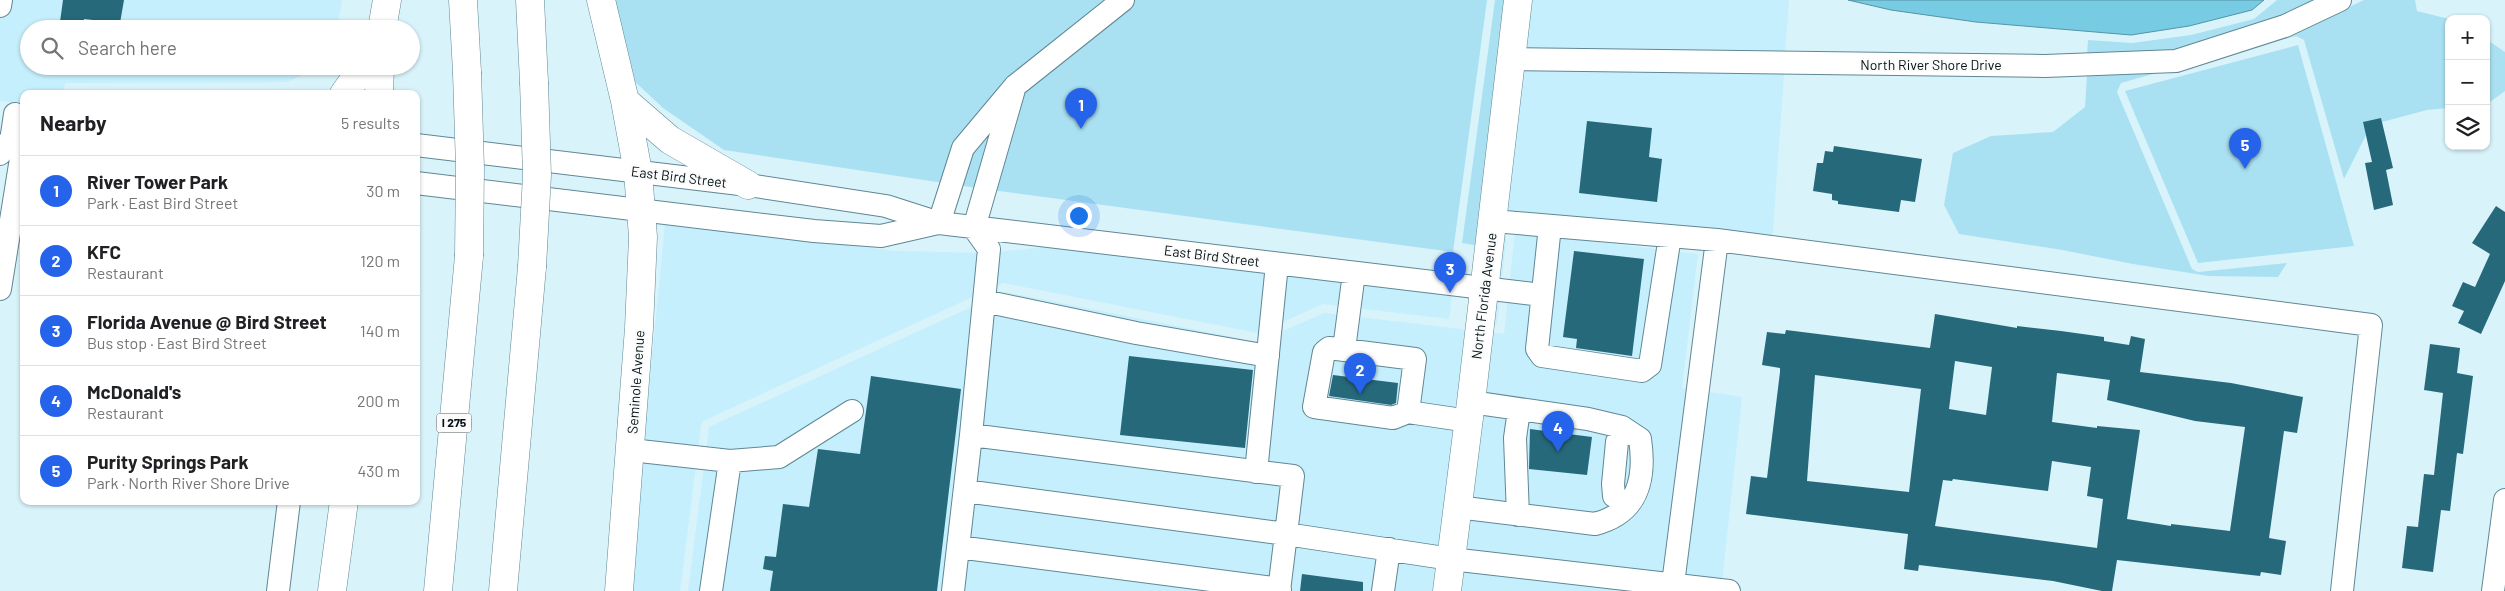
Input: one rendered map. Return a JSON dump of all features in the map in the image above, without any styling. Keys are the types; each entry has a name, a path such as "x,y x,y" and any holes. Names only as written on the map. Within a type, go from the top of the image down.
{"main road":[{"path":"383,20 387,0"},
{"name":"I 275","path":"438,591 469,256 470,168 463,0"},
{"path":"503,591 532,267 537,175 530,0"},
{"name":"Seminole Avenue","path":"601,0 625,101 638,172 642,211 640,328 618,591"},
{"name":"North Florida Avenue","path":"1447,591 1485,289 1518,0"},
{"path":"347,90 358,75"},
{"path":"378,90 379,75"},
{"path":"625,101 670,140 748,185"},
{"path":"332,591 343,505"}],"street":[{"path":"0,6 1,0"},
{"path":"939,223 963,148 1015,86 1123,0"},
{"name":"North River Shore Drive","path":"1510,59 2045,66 2176,61 2285,26 2340,0"},
{"path":"953,591 971,435 989,249 974,228 1015,86"},
{"path":"13,113 5,148 20,152"},
{"name":"East Bird Street","path":"420,145 748,185 886,206 939,223 974,228 1542,295"},
{"path":"0,289 20,183"},
{"name":"East Bird Street","path":"420,183 642,211 881,236 939,223"},
{"path":"1493,221 1717,240 2371,325 2342,591"},
{"path":"1550,226 1537,349 1542,356 1642,371 1650,365 1670,236"},
{"path":"1673,584 1717,240"},
{"path":"1256,472 1277,264"},
{"path":"1344,349 1354,273"},
{"path":"984,301 1136,333 1268,356"},
{"path":"1408,412 1415,359 1344,349 1329,348 1324,352 1314,408 1394,418 1408,412 1522,410 1597,421 1622,427 1640,439 1643,459 1641,480 1623,512 1610,519 1595,524 1458,507"},
{"path":"1522,410 1537,425 1608,438 1630,447 1636,461 1634,473 1614,496 1610,519"},
{"path":"1518,515 1516,438 1522,410"},
{"path":"631,450 730,461 779,457 852,411"},
{"path":"958,547 1280,590 1293,476 971,435"},
{"path":"712,591 730,461"},
{"path":"965,491 1286,534 1450,559 1729,591"},
{"path":"2493,591 2505,500"},
{"path":"278,591 289,505"},
{"path":"1383,591 1389,549"}],"shaded area":[{"path":"0,0 342,0 339,20 20,20 20,75 302,75 288,82 65,83 64,90 20,90 20,104 0,101"},
{"path":"614,0 1487,0 1453,252 984,189 724,150 663,108 630,77"},
{"path":"1495,0 1508,0 1479,246 1462,243"},
{"path":"1527,0 1789,0 1785,53 1521,48"},
{"path":"1848,0 2264,0 2252,10 2189,26 2131,35 1976,22 1891,10"},
{"path":"2277,0 2316,0 2282,16 2175,51 2087,54 2088,40 2132,43 2191,35 2254,19"},
{"path":"2364,0 2415,0 2417,11 2445,18 2445,108 2427,110 2371,125 2344,179 2304,40 2296,36 2246,49 2287,36"},
{"path":"2490,42 2505,52 2505,91 2490,102"},
{"path":"2298,45 2354,246 2198,263 2125,91"},
{"path":"1518,69 1784,74 1772,244 1507,231 1497,324 1493,324"},
{"path":"2160,72 2121,83 2117,92 2192,269 2198,272 2287,263 2278,277 2209,276 1959,234 1944,205 1953,153 1991,136 2053,132 2085,107 2087,75"},
{"path":"665,224 897,251 986,253 1045,247 1452,295 1449,319 1323,304 1258,333 1003,283 703,421 680,591 629,591"},
{"path":"1515,232 1698,254 1682,388 1742,397 1721,591 688,591 709,427 1004,292 1258,342 1324,313 1504,334"}],"building":[{"path":"63,0 124,0 121,20 60,20"},
{"path":"2381,118 2393,168 2386,170 2393,205 2374,210 2365,163 2372,162 2363,122"},
{"path":"1587,121 1652,128 1649,157 1662,159 1657,202 1579,193"},
{"path":"1834,146 1922,159 1915,202 1901,200 1899,212 1838,204 1838,201 1832,200 1832,194 1813,191 1817,163 1823,163 1825,151 1833,152"},
{"path":"2496,206 2505,212 2505,281 2481,334 2458,323 2464,311 2452,306 2463,282 2475,287 2490,254 2472,243"},
{"path":"1574,251 1644,259 1632,356 1576,348 1577,339 1563,337"},
{"path":"1935,314 2017,328 2017,326 2104,337 2104,341 2129,345 2131,336 2145,339 2140,372 2231,383 2303,397 2297,433 2284,431 2269,538 2286,541 2281,575 2261,572 2260,576 2117,560 2112,591 2102,591 2053,581 1919,565 1918,571 1904,569 1908,534 1746,514 1751,476 1767,478 1780,372 1780,368 1762,365 1767,332 1785,334 1786,330 1930,348","holes":["1955,361 1992,367 1986,415 1949,409","2057,373 2110,380 2107,400 2195,421 2245,427 2230,531 2171,524 2171,526 2127,519 2140,430 2097,426 2097,428 2052,422","1815,375 1921,389 1909,492 1807,481","2052,461 2091,467 2087,496 2103,499 2097,548 1935,526 1943,480 1952,481 1953,479 2048,491"]},
{"path":"2430,344 2460,348 2457,373 2473,376 2463,454 2457,453 2450,511 2441,510 2433,572 2402,568 2407,526 2418,527 2424,474 2434,475 2443,393 2424,390"},
{"path":"1129,356 1253,370 1245,448 1120,435"},
{"path":"1333,375 1398,383 1396,403 1391,405 1329,396"},
{"path":"871,376 961,389 937,591 770,591 773,571 763,569 765,556 776,557 783,504 809,507 818,449 860,454"},
{"path":"1530,429 1592,437 1587,475 1529,469"},
{"path":"1302,574 1363,582 1363,591 1300,591"}],"place":[{"name":"River Tower Park","path":"1081,129"},
{"name":"Purity Springs Park","path":"2245,169"},
{"name":"Florida Avenue @ Bird Street","path":"1450,293"},
{"name":"KFC","path":"1360,394"},
{"name":"McDonald's","path":"1558,452"}]}
